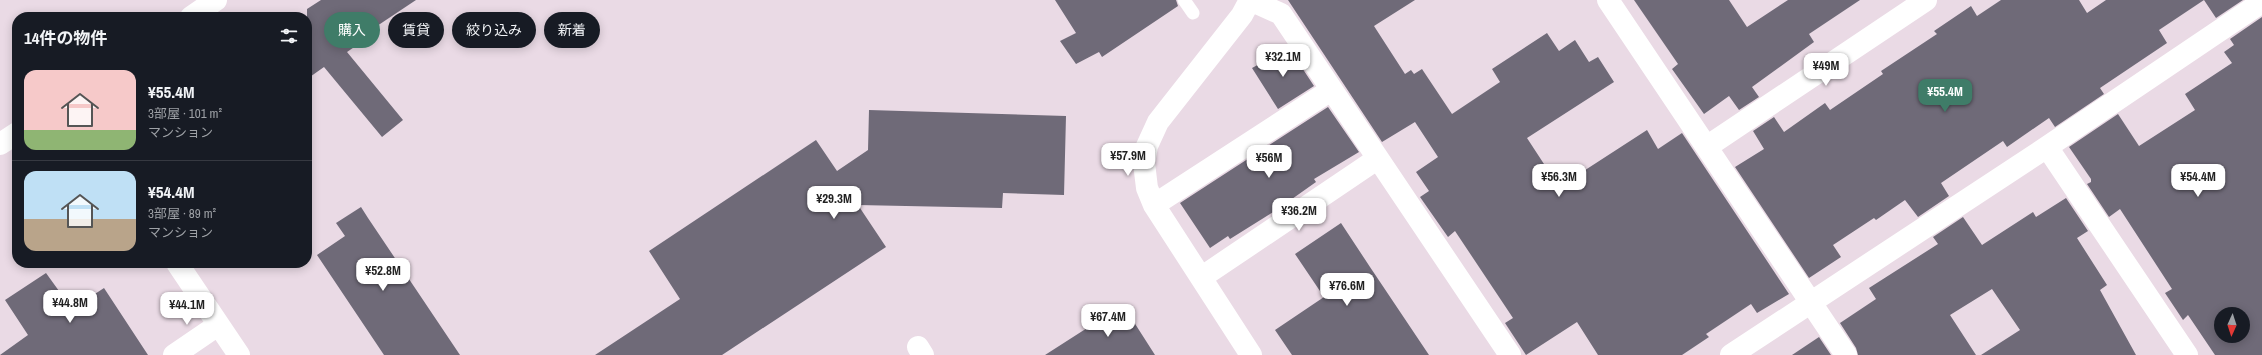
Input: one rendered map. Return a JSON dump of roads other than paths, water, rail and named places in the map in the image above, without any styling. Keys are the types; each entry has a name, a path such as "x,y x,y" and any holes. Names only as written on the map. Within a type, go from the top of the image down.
{"street":[{"path":"198,12 216,0"},
{"path":"1251,355 1202,277 1154,205 1146,188 1144,162 1147,146 1158,122 1242,15 1250,0 1281,14 1510,355"},
{"path":"1608,0 1708,146 1846,355"},
{"path":"1708,146 1926,0"},
{"path":"1731,355 2047,147 2262,2"},
{"path":"1154,205 1331,90"},
{"path":"0,144 12,136"},
{"path":"2047,147 2187,355"},
{"path":"1202,277 1377,159"},
{"path":"180,268 239,355"},
{"path":"174,355 218,325"}],"lane":[{"path":"1184,0 1193,13"}]}
